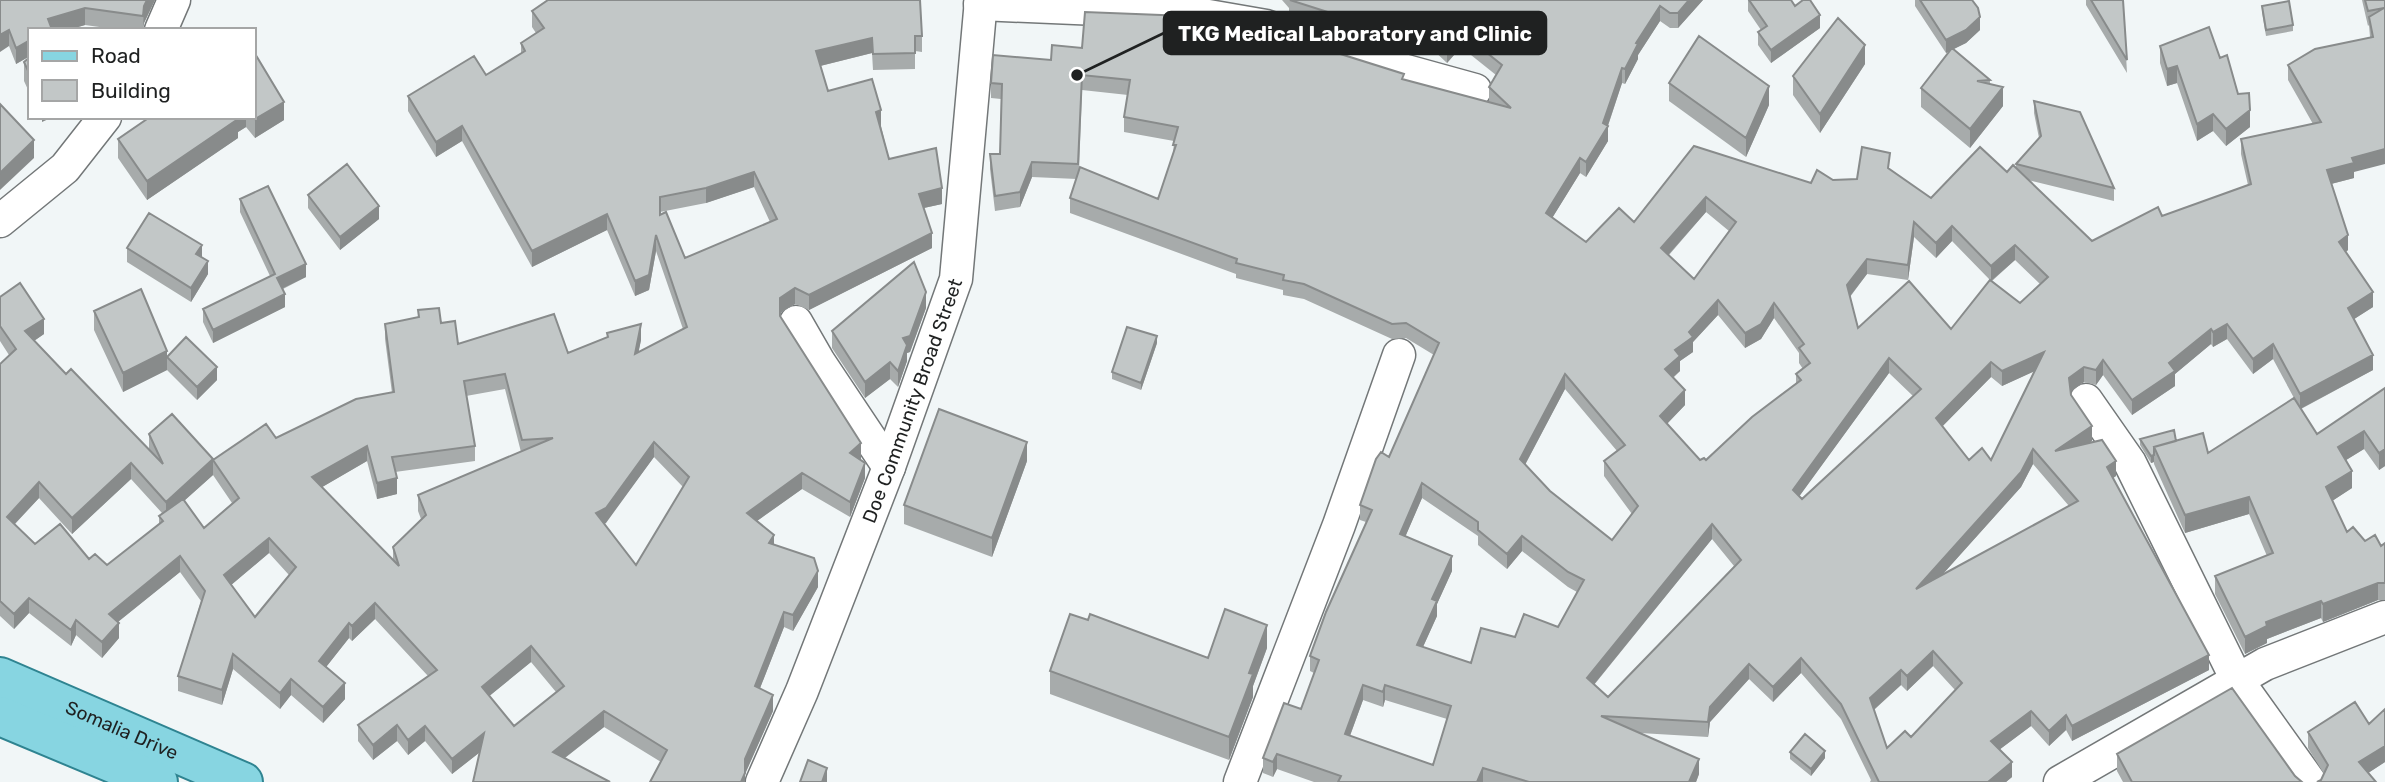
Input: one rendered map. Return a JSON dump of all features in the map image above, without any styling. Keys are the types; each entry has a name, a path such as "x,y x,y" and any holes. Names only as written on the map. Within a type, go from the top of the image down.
{"main road":[{"name":"Somalia Drive","path":"0,677 243,782"},
{"name":"Somalia Drive","path":"0,716 158,782"}],"street":[{"path":"162,28 174,0"},
{"path":"981,2 1191,13 1266,26 1352,56 1475,90"},
{"name":"Doe Community Broad Street","path":"762,782 802,691 889,467 956,279 981,2"},
{"path":"0,220 65,168 103,119"},
{"path":"796,322 889,467"},
{"path":"1240,782 1339,525 1399,355"},
{"path":"2086,400 2130,463 2237,680 2310,782"},
{"path":"2060,782 2265,664 2385,617"}],"building":[{"path":"0,0 147,0 143,16 85,8 48,19 51,27 28,28 28,41 16,48 9,30 0,35"},
{"path":"548,0 920,0 922,36 915,36 915,53 873,54 872,38 816,51 828,91 872,79 881,110 876,112 889,159 936,148 942,188 919,194 932,233 809,295 795,288 780,298 780,316 861,443 850,453 865,463 850,502 802,473 747,513 774,535 769,543 814,558 818,571 793,615 784,612 755,686 773,695 745,759 745,773 741,782 650,782 667,750 604,711 553,752 610,782 473,782 484,733 452,759 425,726 408,740 397,725 373,745 358,725 437,670 375,603 352,626 349,623 319,661 345,683 323,707 291,679 280,693 233,654 222,690 178,676 205,591 180,556 109,614 119,623 102,642 76,620 71,630 29,598 14,614 0,601 0,364 16,349 0,326 0,297 20,283 44,319 25,331 66,374 71,369 163,464 149,434 172,414 213,459 166,502 131,463 72,518 39,482 7,517 35,544 60,524 89,559 95,554 107,565 163,521 159,516 183,499 204,528 239,498 213,460 266,424 276,438 356,399 394,392 385,324 419,317 418,310 439,308 441,323 455,321 458,344 554,314 568,353 608,337 607,333 641,324 635,354 687,327 656,235 649,275 635,281 607,214 532,251 462,126 436,142 408,96 474,56 486,75 525,51 521,43 544,28 532,11","holes":["754,172 777,219 685,258 666,212 660,215 660,197 706,188","505,374 522,440 553,438 418,495 426,515 393,547 399,566 312,477 367,446 377,483 397,478 392,457 475,446 464,381","654,442 689,477 636,565 596,513 606,508","269,538 296,567 255,617 224,575","531,646 564,686 514,726 482,687"]},
{"path":"1290,0 1689,0 1678,13 1670,13 1660,6 1636,43 1638,44 1625,69 1622,68 1603,123 1608,126 1586,162 1580,158 1546,213 1586,242 1619,208 1634,222 1694,146 1811,183 1817,170 1833,180 1857,179 1862,147 1890,153 1888,168 1931,198 1980,147 2007,172 2013,165 2092,241 2158,207 2162,216 2251,184 2241,139 2321,122 2288,65 2315,49 2373,37 2369,17 2384,8 2368,11 2365,0 2385,0 2385,149 2352,158 2354,163 2327,170 2348,235 2339,242 2373,292 2348,308 2373,355 2300,394 2273,344 2253,359 2227,324 2213,332 2211,329 2169,363 2175,371 2132,400 2103,360 2096,370 2084,367 2069,378 2071,395 2092,426 2055,451 2102,440 2116,461 2107,467 2209,655 2072,726 2066,715 2049,731 2031,711 1991,741 2012,762 1988,782 1879,782 1841,704 1801,658 1773,687 1749,664 1710,707 1708,722 1601,716 1699,759 1689,782 1529,782 1483,768 1477,782 1338,782 1341,776 1277,754 1273,762 1263,758 1284,703 1301,709 1319,660 1310,656 1326,612 1372,510 1360,505 1376,459 1381,452 1389,457 1439,343 1406,323 1392,324 1304,284 1283,280 1284,275 1236,263 1237,259 1070,198 1080,167 1158,199 1176,145 1173,145 1178,127 1124,117 1130,80 1082,75 1078,164 1032,162 1020,192 995,196 990,154 1000,154 1002,84 991,83 993,55 1051,60 1052,45 1082,48 1085,12 1186,16 1185,23 1238,31 1239,25 1261,29 1404,74 1402,79 1511,108 1489,87 1502,65 1461,32 1447,48 1414,17 1400,35","holes":["1706,197 1736,222 1694,279 1661,248","1914,222 1936,243 1952,226 1991,266 2015,245 2048,277 2020,303 1990,280 1951,329 1909,281 1858,328 1847,285 1867,259 1908,265","1718,300 1745,333 1761,324 1774,303 1804,344 1799,348 1810,363 1796,374 1801,380 1752,417 1706,460 1700,460 1660,416 1685,390 1665,369 1680,356 1675,350 1693,337 1689,332","2044,352 1991,460 1982,448 1969,460 1936,418 1991,362 2002,371","1889,358 1921,389 1802,499 1793,490","1565,374 1625,445 1604,461 1638,506 1612,540 1550,491 1520,459","2033,449 2078,501 1916,589 2021,472","1422,483 1478,522 1478,530 1507,554 1522,536 1568,572 1584,580 1558,627 1524,614 1515,637 1481,628 1471,663 1417,645 1437,601 1432,599 1452,556 1400,534","1712,524 1741,560 1608,697 1587,678","1933,651 1962,683 1911,737 1905,731 1887,748 1870,698 1901,670 1907,676","1363,685 1383,692 1385,685 1451,706 1433,765 1345,734"]},
{"path":"1749,0 1791,0 1795,6 1803,0 1810,0 1820,15 1771,50 1758,32 1767,26"},
{"path":"1920,0 1972,0 1980,17 1966,30 1946,40"},
{"path":"2091,0 2123,0 2127,60"},
{"path":"2289,1 2293,25 2266,30 2262,6"},
{"path":"1838,18 1865,45 1820,114 1793,76"},
{"path":"2209,27 2220,58 2227,55 2238,94 2249,93 2250,110 2226,129 2213,114 2197,124 2177,66 2167,69 2160,46"},
{"path":"1699,36 1769,86 1746,138 1669,83"},
{"path":"1952,48 1990,80 1977,81 2003,87 1970,129 1921,88"},
{"path":"256,55 284,102 256,118"},
{"path":"2034,101 2080,112 2114,188 2016,164 2041,136"},
{"path":"0,104 34,140 0,173"},
{"path":"147,119 238,119 147,181 118,139"},
{"path":"347,164 379,206 340,237 308,195"},
{"path":"268,186 306,264 277,278 285,294 213,330 203,309 275,274 240,199"},
{"path":"149,213 202,245 196,254 208,261 191,288 127,248"},
{"path":"914,262 926,292 910,336 903,338 907,345 898,371 890,362 865,382 832,331"},
{"path":"141,289 167,351 123,373 94,311"},
{"path":"1127,327 1157,336 1141,383 1112,372"},
{"path":"186,337 217,367 197,387 167,357"},
{"path":"2385,388 2385,449 2379,453 2364,431 2338,447 2352,471 2326,487 2347,532 2353,527 2365,541 2375,535 2381,546 2385,543 2385,583 2378,583 2323,604 2321,601 2266,622 2267,626 2245,637 2215,576 2273,553 2249,497 2185,515 2154,447 2203,433 2208,453 2294,398 2317,434"},
{"path":"939,409 1027,442 992,538 904,505"},
{"path":"2174,430 2176,441 2154,447 2154,455 2151,456 2140,439"},
{"path":"1225,609 1267,625 1249,673 1253,674 1229,737 1050,671 1070,614 1088,620 1090,614 1208,658"},
{"path":"2232,688 2302,782 2132,782 2117,754"},
{"path":"2355,702 2369,724 2385,709 2385,746 2359,762 2376,782 2317,782 2321,780 2328,765 2308,732"},
{"path":"1805,734 1825,751 1811,769 1790,752"},
{"path":"808,760 827,768 822,782 800,782"}],"place":[{"name":"TKG Medical Laboratory and Clinic","path":"1077,75"}]}
